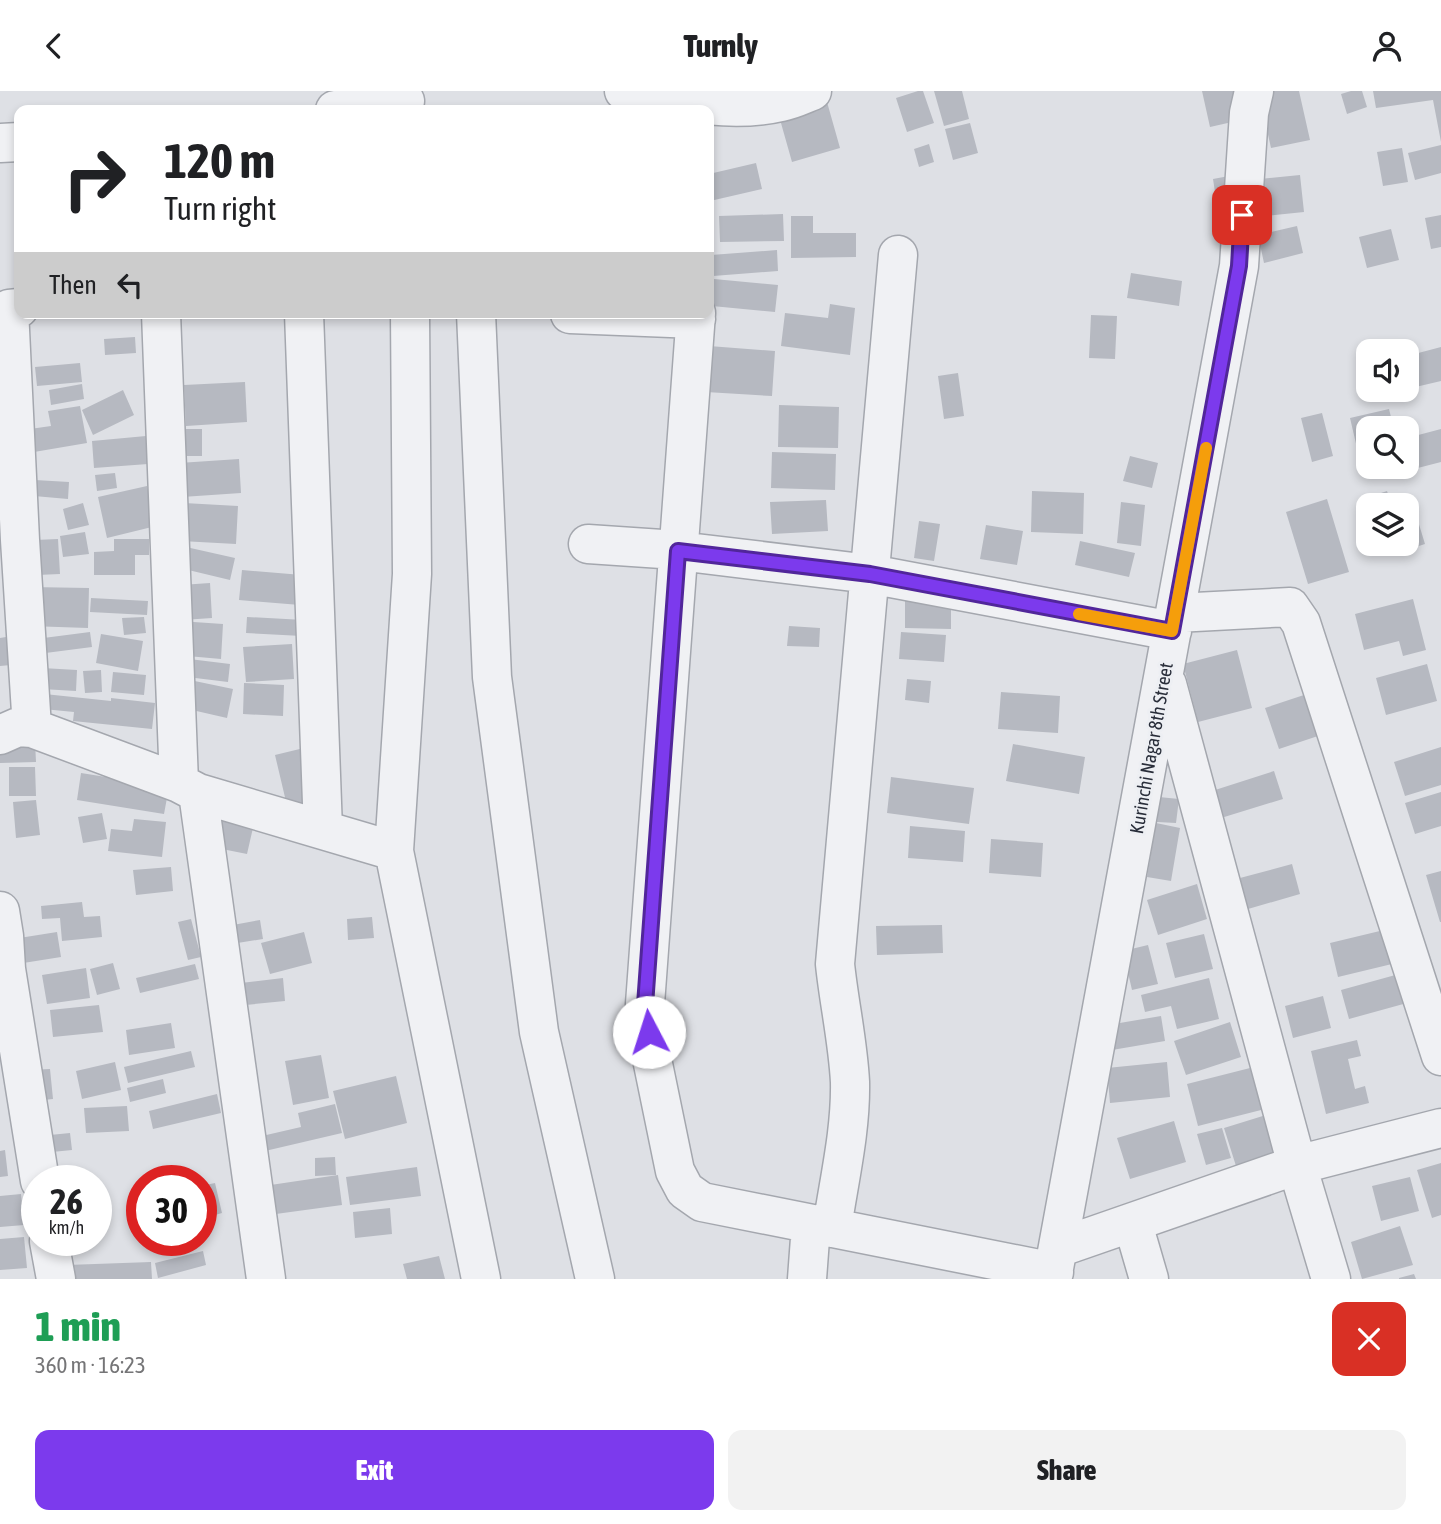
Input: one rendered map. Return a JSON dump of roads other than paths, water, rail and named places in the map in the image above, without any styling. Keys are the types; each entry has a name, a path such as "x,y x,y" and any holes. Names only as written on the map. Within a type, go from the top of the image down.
{"street":[{"path":"624,91 669,105"},
{"path":"714,106 782,102 812,91"},
{"name":"Kurinchi Nagar 8th Street","path":"1055,1266 1239,266 1249,113 1254,91"},
{"path":"374,105 405,101"},
{"path":"807,1279 848,1123 850,1085 847,1040 835,964 898,255"},
{"path":"14,308 9,309 20,540 16,731 188,788 394,851"},
{"path":"161,319 188,788 266,1279"},
{"path":"304,319 323,830"},
{"path":"410,319 412,574 394,851 481,1279"},
{"path":"476,319 492,677 539,1032 595,1279"},
{"path":"696,319 645,1005 652,1059 675,1171 685,1190 702,1202 822,1226 1055,1266 1133,1224 1297,1165 1441,1128"},
{"path":"588,544 678,551 870,574 1174,621 1176,613 1290,607 1301,623 1441,1056"},
{"path":"1164,674 1297,1165 1331,1279"},
{"path":"1,928 37,1165"},
{"path":"1133,1224 1149,1279"},
{"path":"51,1256 55,1279"}]}
